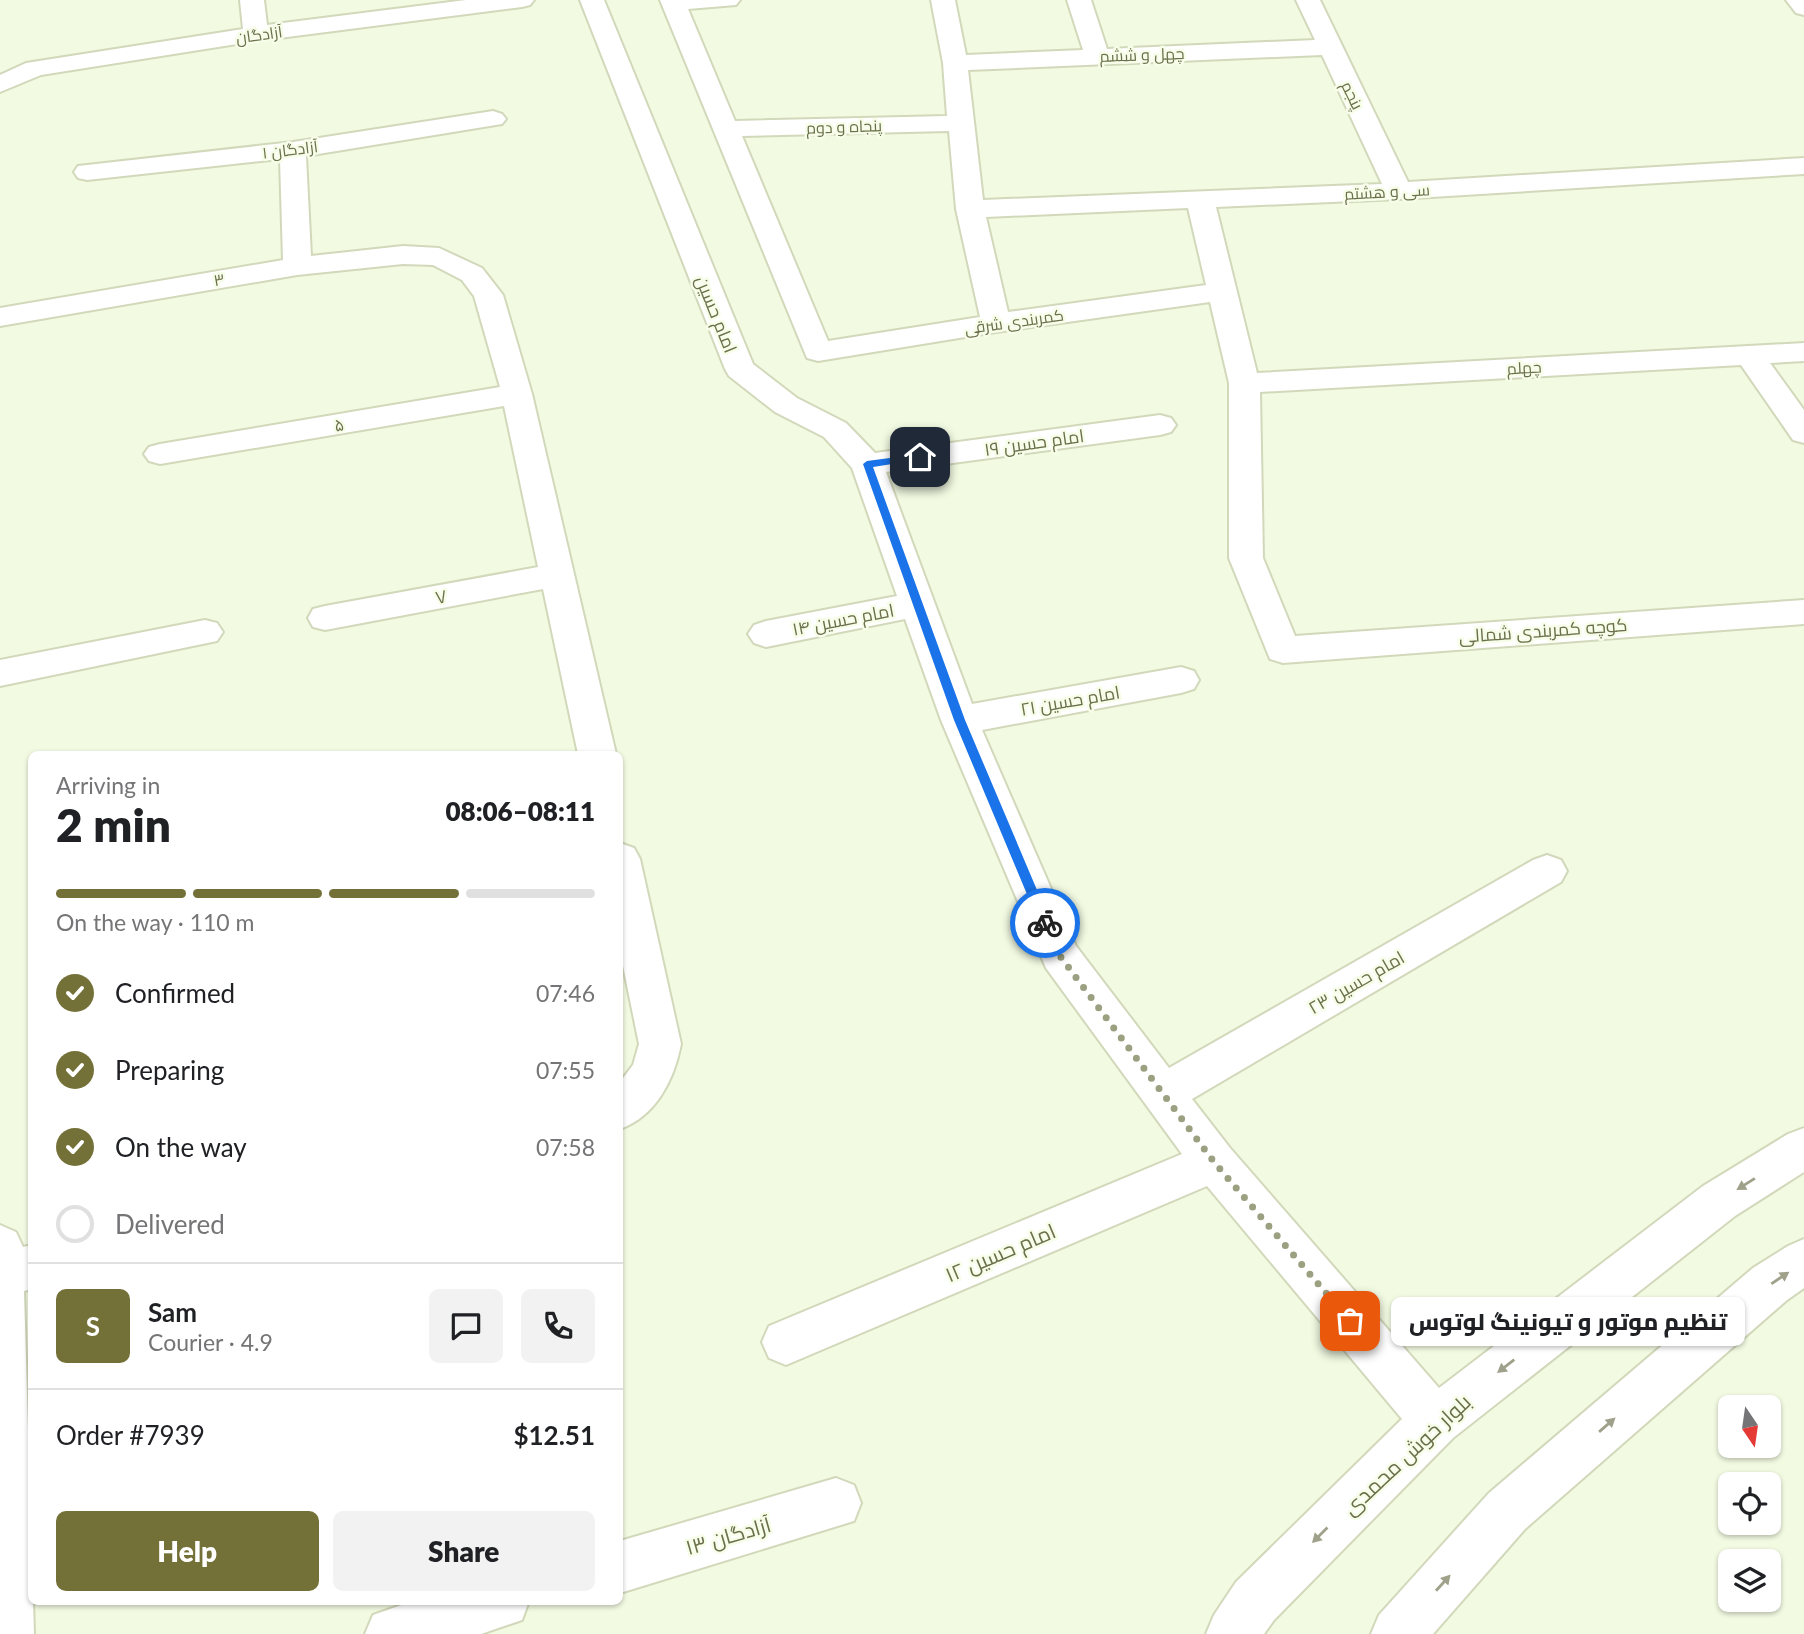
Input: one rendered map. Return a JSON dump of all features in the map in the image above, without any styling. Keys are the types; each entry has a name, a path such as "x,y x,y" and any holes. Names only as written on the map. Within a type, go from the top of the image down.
{"street":[{"path":"252,0 256,34"},
{"name":"آزادگان","path":"0,84 35,68 256,34 522,0"},
{"name":"امام حسین","path":"592,0 740,369 786,405 835,430 867,464 960,720 1060,956 1214,1162 1436,1421"},
{"path":"672,1 728,0"},
{"path":"943,0 955,63 970,209 996,323"},
{"path":"1079,0 1097,55"},
{"name":"پنجم","path":"1308,0 1399,191"},
{"path":"1798,0 1804,8"},
{"name":"کمربندی شرقی","path":"672,1 818,352 996,323 1223,291"},
{"name":"چهل و ششم","path":"955,63 1330,47"},
{"name":"آزادگان ۱","path":"86,172 293,150 493,119"},
{"name":"پنجاه و دوم","path":"726,130 961,123"},
{"path":"293,150 297,266"},
{"path":"1794,167 1804,194"},
{"name":"سی و هشتم","path":"970,209 1399,191 1794,167"},
{"path":"1200,199 1244,383"},
{"name":"۳","path":"0,317 297,266 403,255 439,257 471,274 488,295 517,394"},
{"name":"چهلم","path":"1244,383 1804,352"},
{"path":"1749,355 1804,433"},
{"name":"کوچه کمربندی شمالی","path":"1244,383 1246,558 1283,650 1804,612"},
{"path":"517,394 596,751"},
{"name":"۵","path":"160,454 517,394"},
{"name":"امام حسین ۱۹","path":"867,464 1160,425"},
{"name":"۷","path":"325,618 557,575"},
{"name":"امام حسین ۱۴","path":"766,634 919,604"},
{"path":"0,673 205,632"},
{"name":"امام حسین ۲۱","path":"960,720 1181,680"},
{"name":"امام حسین ۲۳","path":"1164,1093 1547,871"},
{"path":"623,873 660,1044 655,1068 629,1102"},
{"name":"بلوار خوش محمدی","path":"1233,1634 1255,1601 1436,1421 1719,1201 1804,1148"},
{"name":"امام حسین ۱۲","path":"786,1342 1214,1162"},
{"path":"0,1247 7,1634"},
{"path":"1398,1634 1507,1511 1770,1284 1804,1261"},
{"path":"1,1274 28,1267"},
{"name":"آزادگان ۱۳","path":"623,1566 836,1503"},
{"path":"392,1634 490,1605"}],"way so far":[{"path":"1045,923 1060,956 1214,1162 1350,1321"}],"place":[{"name":"تنظیم موتور و تیونینگ لوتوس","path":"1350,1321"}],"route":[{"path":"920,457 867,464 960,720 1045,923"}]}
